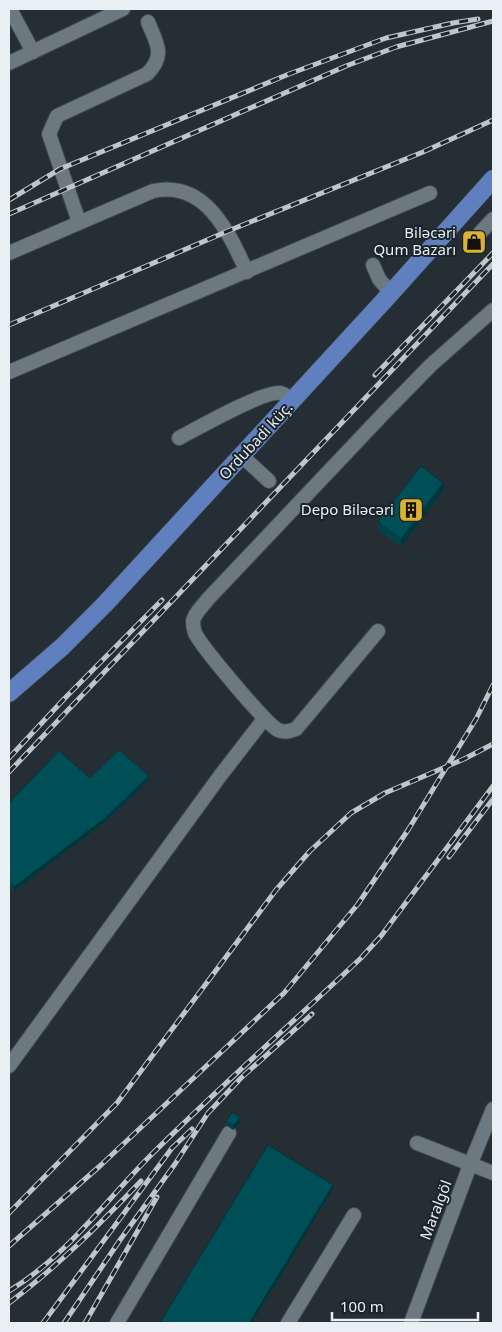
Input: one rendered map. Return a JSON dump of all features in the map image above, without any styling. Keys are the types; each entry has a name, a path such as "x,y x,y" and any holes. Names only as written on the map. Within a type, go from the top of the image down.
{"main road":[{"name":"Ordubadi küç.","path":"9,693 47,661 86,624 293,401 493,178"}],"street":[{"path":"10,9 34,52"},
{"path":"9,63 124,9"},
{"path":"79,222 50,134 53,123 57,116 147,74 156,66 159,55 148,22"},
{"path":"9,253 153,191 166,188 179,190 202,203 221,221 228,231 248,272"},
{"path":"9,372 430,194"},
{"path":"480,233 493,219"},
{"path":"373,265 379,279 391,293"},
{"path":"378,631 296,729 286,732 277,729 264,719 195,633 193,622 196,613 385,412 431,365 493,310"},
{"path":"179,438 257,398 272,393 282,393 293,401"},
{"path":"242,456 269,481"},
{"path":"9,1066 220,776 264,719"},
{"name":"Maralgöl","path":"411,1323 493,1109"},
{"path":"117,1323 229,1133"},
{"path":"417,1143 493,1173"},
{"path":"288,1323 354,1215"}],"building":[{"name":"Depo Biləcəri","path":"421,466 443,483 401,539 378,522"},
{"path":"119,750 149,776 105,818 14,887 9,882 9,803 59,751 90,778"},
{"path":"233,1112 240,1118 233,1126 226,1121"},
{"path":"268,1145 333,1185 249,1323 160,1323"}],"railway":[{"path":"9,200 60,169 289,74 386,38 478,19"},
{"path":"9,214 346,66 396,47 493,21"},
{"path":"9,325 228,231 423,152 493,120"},
{"path":"375,375 493,253"},
{"path":"9,772 493,264"},
{"path":"9,758 65,698 162,600"},
{"path":"9,1246 101,1165 284,993 358,904 408,830 476,719 493,685"},
{"path":"9,1213 117,1103 276,890 310,851 351,813 385,793 464,759 493,744"},
{"path":"9,1291 66,1246 174,1132 361,958 381,936 493,786"},
{"path":"449,857 493,799"},
{"path":"64,1323 120,1240 175,1164 208,1113 241,1078 312,1014"},
{"path":"43,1323 172,1148 192,1129"},
{"path":"9,1303 77,1245 141,1181"},
{"path":"85,1323 157,1197"}],"place":[{"name":"Biləcəri Qum Bazarı","path":"474,242"},
{"name":"Depo Biləcəri","path":"411,510"}]}
